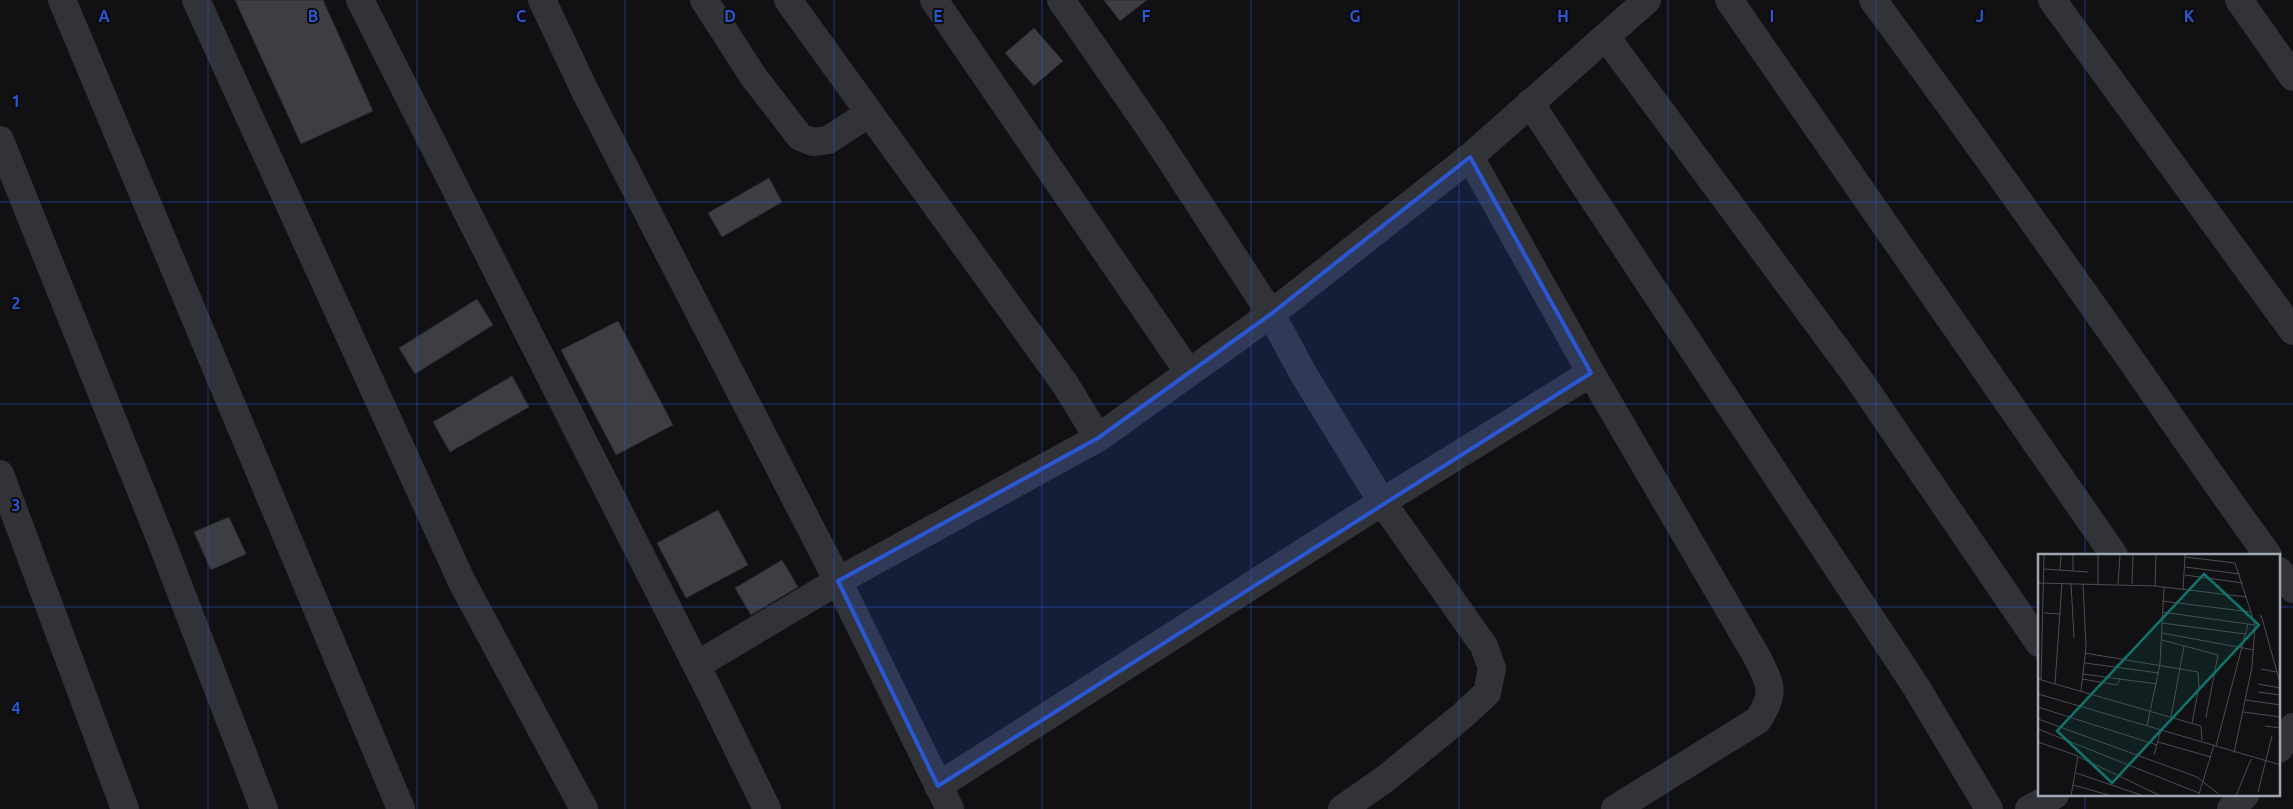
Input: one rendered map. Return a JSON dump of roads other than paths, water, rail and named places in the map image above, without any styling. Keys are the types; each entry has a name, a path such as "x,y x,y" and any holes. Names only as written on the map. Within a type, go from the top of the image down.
{"street":[{"path":"62,0 401,809"},
{"path":"196,0 462,582 584,809"},
{"path":"360,0 697,665 766,808"},
{"path":"542,0 586,91 838,581 944,798 1382,502 1591,373"},
{"path":"704,0 753,76 800,138 813,142 828,140 868,114"},
{"path":"788,0 868,114 1065,384 1098,438"},
{"path":"934,0 1189,373"},
{"path":"1060,0 1153,133 1272,314 1304,375 1382,502 1484,646 1492,668 1487,692 1468,710 1386,779 1342,809"},
{"path":"697,665 838,581 1098,438 1272,314 1470,156 1647,0"},
{"path":"1729,0 2113,554"},
{"path":"1873,0 1941,92 2131,361 2203,467 2267,554"},
{"path":"2052,0 2293,331"},
{"path":"2239,0 2293,77"},
{"path":"1606,37 1858,378 2038,642"},
{"path":"1530,103 1915,685 1989,809"},
{"path":"0,140 162,543 264,809"},
{"path":"1470,156 1591,373 1757,657 1769,682 1770,702 1758,720 1614,809"},
{"path":"0,474 125,809"},
{"path":"2280,571 2293,589"},
{"path":"2280,747 2293,726"},
{"path":"2029,809 2054,796"},
{"path":"2232,809 2244,796"}]}
